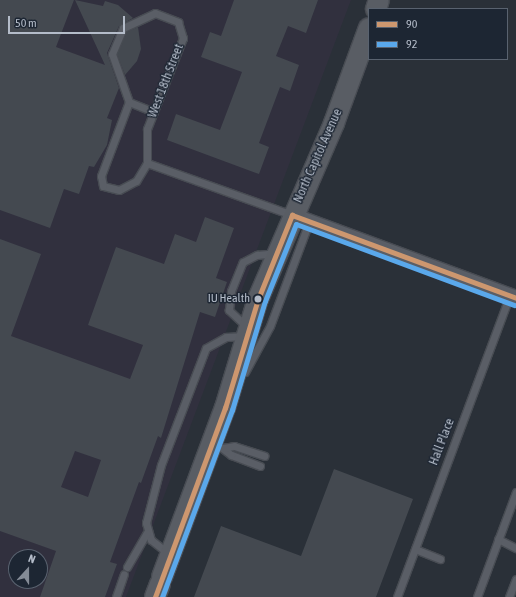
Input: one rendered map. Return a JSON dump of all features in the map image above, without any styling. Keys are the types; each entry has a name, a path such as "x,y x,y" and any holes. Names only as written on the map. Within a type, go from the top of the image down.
{"main road":[{"name":"North Capitol Avenue","path":"159,586 170,555 217,446 225,408 247,332 275,253 300,219 368,31"}],"street":[{"path":"300,219 513,297"}],"lane":[{"name":"West 18th Street","path":"155,13 178,22 183,38 154,112 148,129 147,163 136,181 119,190 103,186 101,176 129,102 112,54 122,28 155,13"},
{"path":"129,102 154,112"},
{"path":"147,163 300,219 270,326 225,408"},
{"path":"116,597 125,570 147,533 148,508 161,465 206,348 226,337 247,332 229,310 231,291 243,262 257,255 275,253"},
{"name":"Hall Place","path":"397,597 513,297"},
{"path":"217,446 234,446 264,456"},
{"path":"217,446 231,455 260,466"},
{"path":"477,597 516,492"},
{"path":"147,533 170,555"},
{"path":"498,539 516,548"},
{"path":"415,549 440,558"},
{"path":"509,597 516,579"}],"shaded area":[{"path":"0,0 351,0 126,597 0,597"}],"building":[{"path":"0,0 74,0 56,47 105,65 75,0 103,6 105,1 118,5 133,18 119,26 107,53 119,88 107,118 112,120 107,145 94,167 89,166 79,194 64,189 50,228 0,210"},
{"path":"234,0 318,0 306,33 288,26 276,56 299,65 290,91 280,87 259,143 269,147 259,174 167,140 176,114 220,130 242,72 201,57 210,32 221,36"},
{"path":"138,27 141,49 137,61 125,75 117,54 127,32"},
{"path":"205,217 234,228 216,278 227,282 215,317 200,312 161,438 158,436 141,483 139,482 110,562 117,564 105,597 40,597 43,589 48,589 48,574 56,551 0,531 0,239 41,254 11,336 130,379 143,345 88,325 116,247 164,264 175,234 196,242","holes":["75,451 101,460 88,497 61,487"]},
{"path":"334,469 413,499 376,597 194,597 221,526 301,556"}],"transit line":[{"name":"90","path":"155,597 225,408 258,299 292,215 516,298"},
{"name":"92","path":"162,597 232,410 265,301 296,224 514,305"}],"place":[{"name":"IU Health","path":"258,299"}]}
